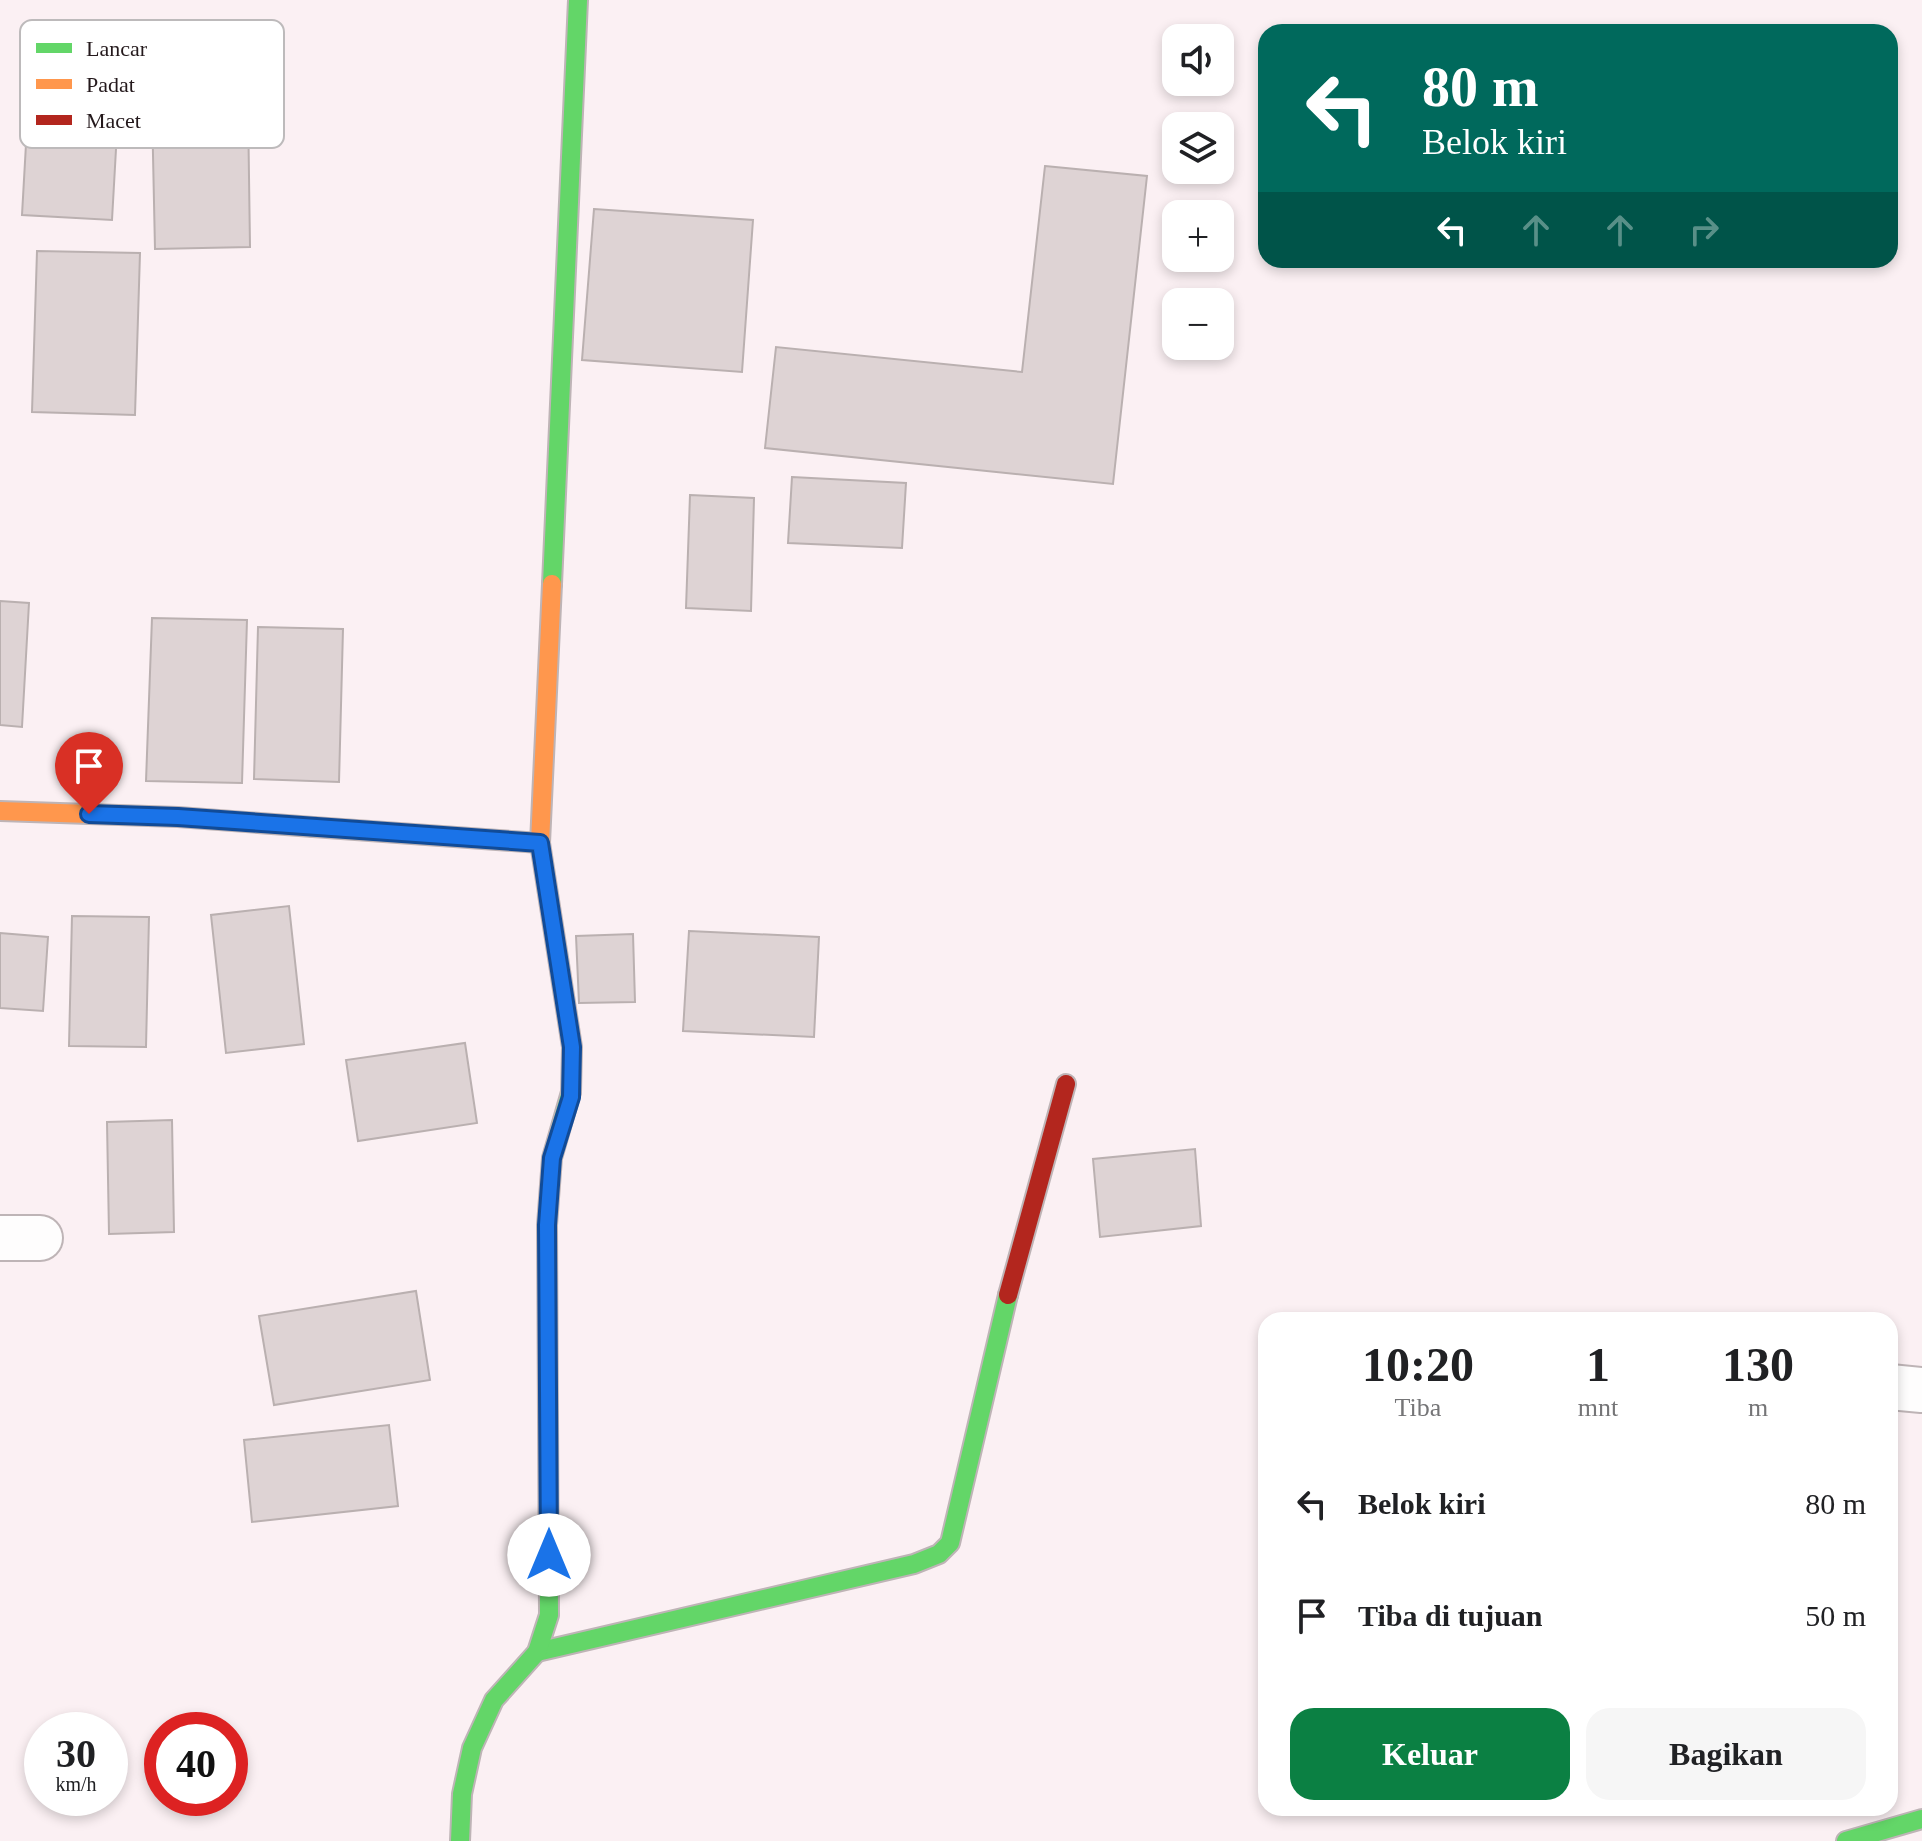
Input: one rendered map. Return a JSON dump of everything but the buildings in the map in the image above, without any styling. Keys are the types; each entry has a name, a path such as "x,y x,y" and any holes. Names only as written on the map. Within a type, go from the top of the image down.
{"street":[{"path":"455,1840 472,1748 494,1700 537,1652 549,1615 547,1225 552,1158 571,1097 572,1047 540,843 578,0"},
{"path":"0,811 178,817 540,843"},
{"path":"537,1652 914,1564 939,1554 950,1543 1003,1313 1066,1084"},
{"path":"1898,1388 1922,1390"},
{"path":"1846,1841 1922,1819"}],"traffic: fast":[{"path":"552,584 578,0"},
{"path":"313,827 540,843"},
{"path":"460,1841 462,1794 472,1748 494,1700 537,1652 549,1615 547,1225 552,1158 571,1092"},
{"path":"537,1652 914,1564 939,1554 950,1543 1008,1295"},
{"path":"1846,1841 1922,1819"}],"traffic: slow":[{"path":"552,584 540,843 572,1047 571,1092"},
{"path":"0,811 178,817 313,827"}],"traffic: jam":[{"path":"1008,1295 1066,1084"}],"route":[{"path":"89,814 178,817 540,843 572,1047 571,1097 552,1158 547,1225 549,1555"}]}
